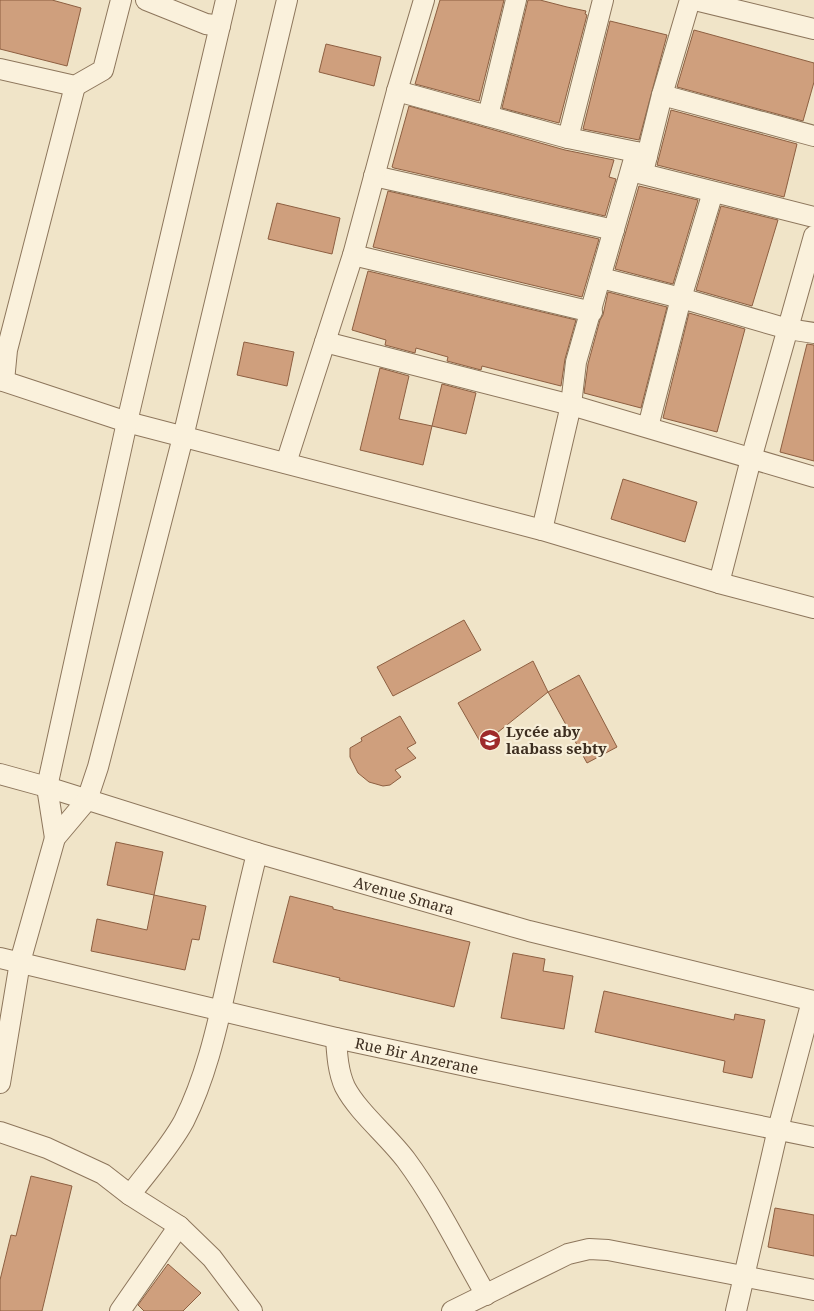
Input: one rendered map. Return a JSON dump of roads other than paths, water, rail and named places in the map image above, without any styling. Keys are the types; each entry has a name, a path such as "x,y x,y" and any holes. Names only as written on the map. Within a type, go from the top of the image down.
{"street":[{"path":"0,69 75,86 103,70 122,0"},
{"path":"146,0 206,24 220,26"},
{"path":"55,838 47,786 127,422 226,0"},
{"path":"0,1082 20,962 55,838 87,800 101,757 183,437 286,0"},
{"path":"286,463 353,255 397,91 424,0"},
{"path":"488,116 516,0"},
{"path":"568,138 603,0"},
{"path":"542,530 571,405 576,362 592,312 614,230 662,95 690,0"},
{"path":"695,0 814,29"},
{"path":"75,86 7,350 2,381 127,422 542,530 720,583 814,608"},
{"path":"397,91 568,138 713,192 814,216"},
{"path":"662,95 814,136"},
{"path":"374,176 614,230"},
{"path":"648,427 681,298 713,192"},
{"path":"720,583 751,459 814,236"},
{"path":"353,255 592,312"},
{"path":"601,278 681,298 788,329 814,333"},
{"path":"325,342 571,405 814,477"},
{"name":"Avenue Smara","path":"0,774 47,786 257,854 529,932 813,1001"},
{"path":"130,1195 183,1123 195,1098 221,1010 257,854"},
{"name":"Rue Bir Anzerane","path":"0,958 336,1038 814,1138"},
{"path":"736,1311 778,1129 813,1001"},
{"path":"336,1038 338,1065 345,1086 358,1106 406,1160 435,1204 486,1295"},
{"path":"0,1132 47,1148 103,1174 130,1195 179,1226 212,1258 252,1311"},
{"path":"120,1311 179,1226"},
{"path":"452,1311 568,1254 589,1249 608,1250 814,1290"}],"place":[{"name":"Lycée aby laabass sebty","path":"490,740"}]}
